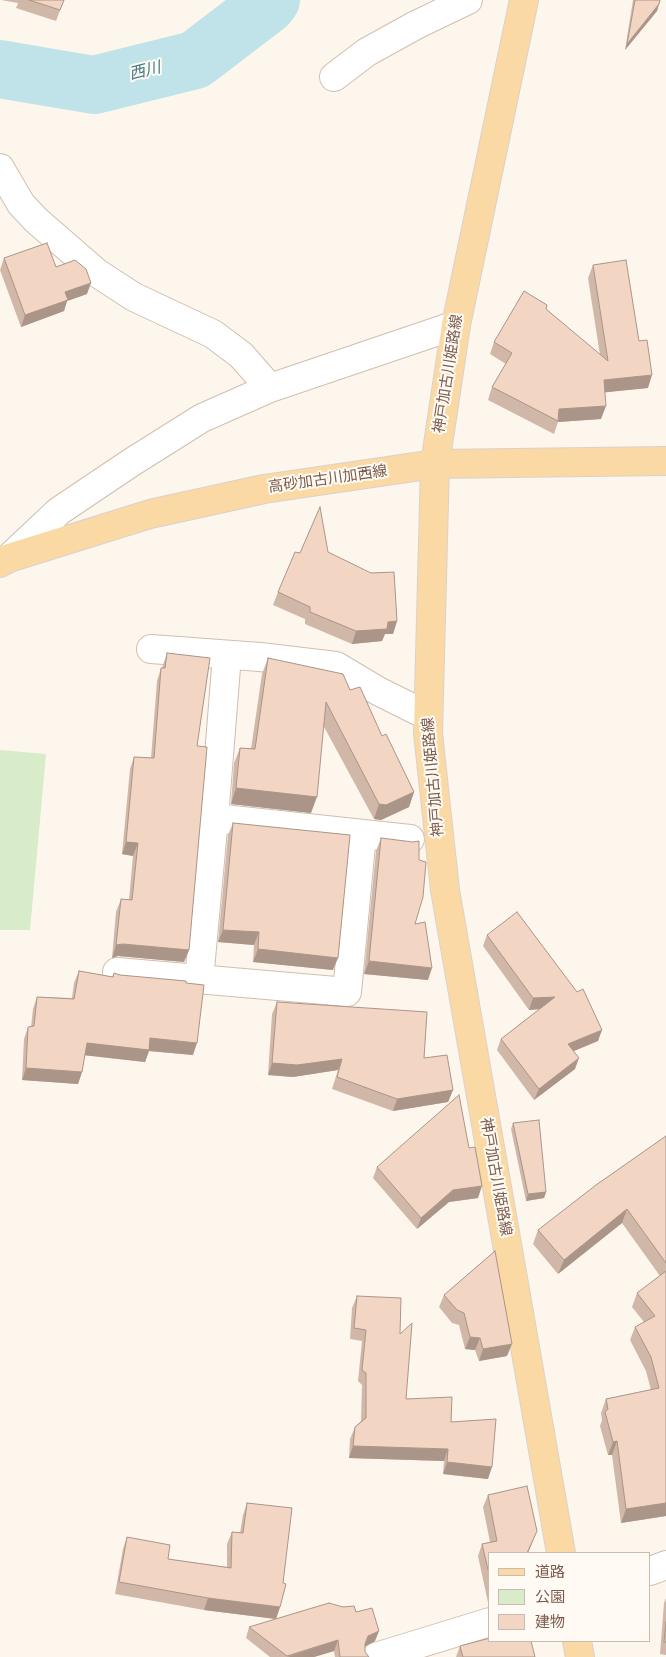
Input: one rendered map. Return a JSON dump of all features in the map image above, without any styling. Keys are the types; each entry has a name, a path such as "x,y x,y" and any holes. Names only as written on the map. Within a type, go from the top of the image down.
{"main road":[{"name":"神戸加古川姫路線","path":"524,0 456,325 435,464 428,733 445,890 561,1552"},
{"name":"高砂加古川加西線","path":"4,560 150,514 264,489 435,464 666,461"},
{"path":"577,1642 580,1657"}],"street":[{"path":"334,76 367,52 416,25 468,0"},
{"path":"0,168 21,204 36,220 97,273 134,297 213,334 241,355 270,388"},
{"path":"4,560 60,511 132,462 202,418 270,388 456,325"},
{"path":"151,648 336,666 378,691 428,716"},
{"path":"199,980 214,818 226,655"},
{"path":"214,818 410,839"},
{"path":"117,972 347,992 362,834"},
{"path":"651,1571 666,1565"},
{"path":"376,1657 488,1623"}],"green space":[{"path":"0,750 46,754 30,930 0,930"}],"building":[{"path":"29,0 64,0 60,10"},
{"path":"635,0 660,0 659,4 627,44"},
{"path":"47,243 56,267 75,260 86,269 91,283 65,292 68,300 25,315 4,258"},
{"path":"626,260 639,341 647,340 652,375 604,380 606,406 559,409 558,421 492,387 512,353 494,342 524,291 547,305 546,309 608,361 593,265"},
{"path":"320,507 328,552 371,573 394,572 397,621 388,622 387,629 356,631 310,612 310,607 278,592 295,552 300,553"},
{"path":"167,653 210,658 197,746 207,747 189,950 116,945 121,899 132,900 138,843 126,842 134,757 154,758 161,668 165,668"},
{"path":"268,658 343,674 350,690 360,687 382,736 386,734 414,792 386,805 379,804 326,702 317,797 236,788 240,748 255,749"},
{"path":"233,823 350,835 338,958 258,949 259,932 223,930"},
{"path":"381,838 419,841 419,860 426,862 423,897 415,924 425,922 432,968 369,961"},
{"path":"517,912 577,992 583,989 602,1030 568,1044 579,1058 539,1089 501,1039 555,997 533,998 487,935"},
{"path":"79,971 113,977 114,973 186,981 186,983 204,985 197,1043 150,1038 149,1050 87,1043 82,1072 26,1068 28,1027 34,1026 37,997 74,999"},
{"path":"277,1002 427,1012 424,1058 447,1055 453,1090 397,1099 337,1077 342,1059 297,1065 272,1063"},
{"path":"459,1095 469,1148 475,1147 482,1186 453,1190 421,1218 377,1167"},
{"path":"539,1120 546,1192 528,1194 513,1123"},
{"path":"666,1136 666,1263 627,1209 564,1260 538,1230 596,1185"},
{"path":"495,1251 512,1344 483,1349 480,1338 470,1337 464,1313 457,1310 444,1295"},
{"path":"666,1271 666,1503 626,1509 617,1441 613,1442 605,1412 608,1409 606,1399 659,1388 651,1357 635,1327 655,1316 637,1293"},
{"path":"357,1296 401,1298 400,1334 412,1323 406,1399 452,1397 451,1422 496,1419 492,1467 447,1462 448,1449 353,1446 355,1427 366,1418 366,1373 362,1370 366,1330 354,1328"},
{"path":"527,1486 537,1531 527,1552 488,1552 488,1570 482,1544 497,1541 488,1495"},
{"path":"247,1503 292,1508 283,1583 286,1584 280,1607 208,1598 119,1582 127,1537 170,1545 168,1559 231,1568 232,1532 243,1533"},
{"path":"329,1603 343,1607 354,1606 356,1612 372,1608 379,1631 368,1636 365,1652 369,1657 340,1657 338,1640 287,1656 249,1627"},
{"path":"666,1622 666,1642 664,1642"},
{"path":"488,1639 488,1642 531,1642 535,1657 463,1657 460,1646"}],"waterway":[{"name":"西川","path":"0,69 94,85 195,60 271,0"}]}
